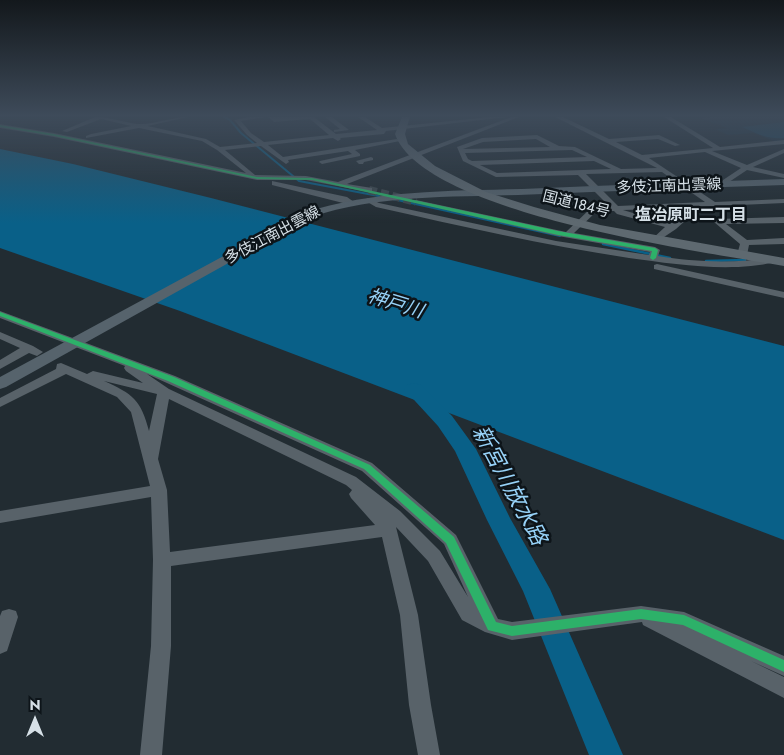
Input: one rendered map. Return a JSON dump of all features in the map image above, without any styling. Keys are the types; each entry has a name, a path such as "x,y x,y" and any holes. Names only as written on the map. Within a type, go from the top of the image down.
{"highway":[{"name":"国道184号","path":"413,152 445,177 482,194 579,224 654,251 743,249 778,261"}],"main road":[{"name":"多伎江南出雲線","path":"0,384 308,216 368,195 482,194 784,182"}],"street":[{"path":"139,152 265,179 344,199 344,204"},
{"path":"158,152 245,171 265,179 306,178 337,185 368,195 376,206 556,244 654,251 706,264 778,261"},
{"path":"223,152 245,171"},
{"path":"273,152 284,160 326,152"},
{"path":"322,162 358,155 354,152"},
{"path":"337,185 423,152"},
{"path":"462,152 465,160 496,176 663,170"},
{"path":"581,152 620,171"},
{"path":"631,152 663,170 713,204"},
{"path":"641,157 692,152"},
{"path":"708,152 746,168 784,176"},
{"path":"726,182 746,168 781,152"},
{"path":"337,167 361,163 359,162 371,159"},
{"path":"472,163 595,159"},
{"path":"361,163 374,171"},
{"path":"579,172 615,208 624,214 673,227"},
{"path":"568,234 595,209 784,201"},
{"path":"416,202 558,233 654,251"},
{"path":"760,202 784,219"},
{"path":"654,251 673,227 692,210 688,205"},
{"path":"784,219 718,222 743,249 784,240"},
{"path":"570,245 581,250 784,295"},
{"path":"706,264 722,274 784,288"},
{"path":"3,315 84,339 118,358 164,392 351,481 394,515 434,556 469,614 492,626 512,631 641,614 684,620 784,666"},
{"path":"0,335 33,350 0,366"},
{"path":"118,358 171,379 367,467 450,540 492,626"},
{"path":"151,755 161,646 162,560 159,490 137,411 122,394 61,367 164,392"},
{"path":"0,403 65,369"},
{"path":"150,462 164,392"},
{"path":"351,481 356,494 389,530 409,615 420,705 429,755"},
{"path":"0,517 159,490"},
{"path":"162,560 389,530"},
{"path":"641,614 784,688"},
{"path":"0,645 9,618"}],"water":[{"name":"神戸川","path":"0,152 16,152 73,164 211,198 784,346 784,540 180,311 0,248"}],"waterway":[{"path":"264,152 299,181 384,197"},
{"path":"393,199 560,236"},
{"path":"603,244 670,258"},
{"path":"706,261 745,260"},
{"name":"新宮川放水路","path":"414,389 445,421 465,449 499,520 536,589 606,755"}],"tunnel":[{"path":"369,190 416,202"}],"cycle path":[{"path":"135,152 257,178 312,179 558,233 655,250 653,258"},
{"path":"0,314 171,379 367,467 450,540 492,626 512,631 641,614 684,620 784,666"}],"district":[{"name":"塩冶原町二丁目","path":"691,216"}]}
